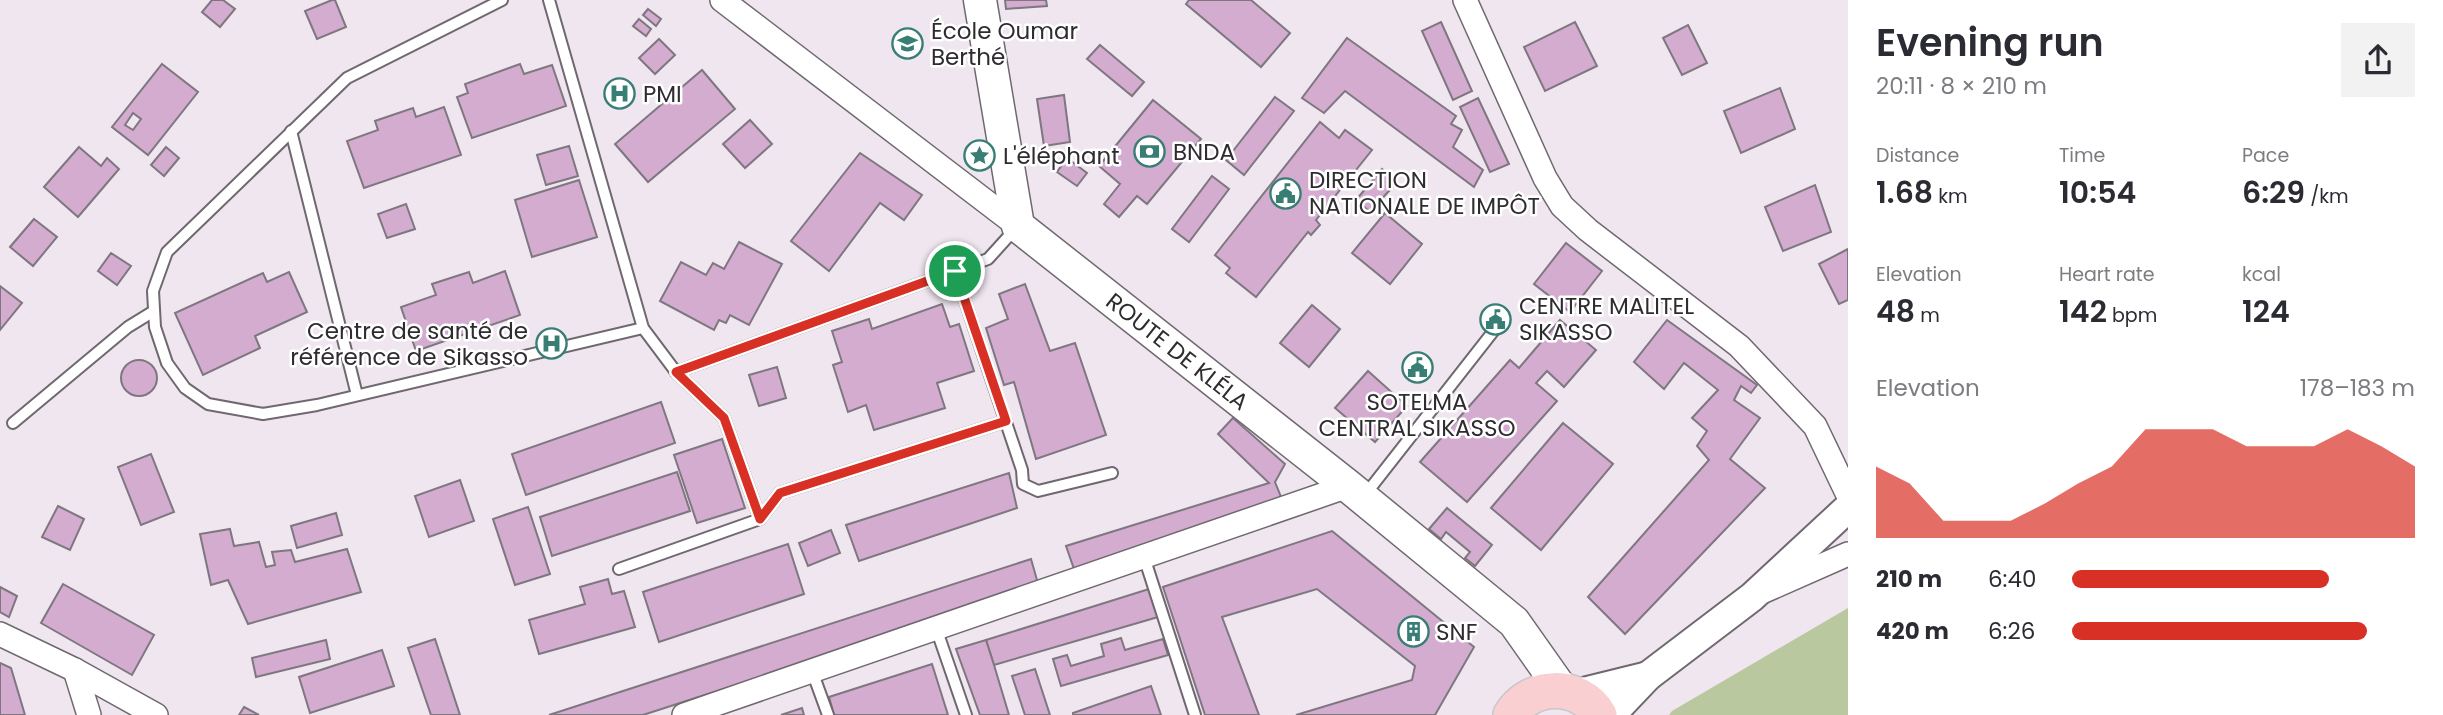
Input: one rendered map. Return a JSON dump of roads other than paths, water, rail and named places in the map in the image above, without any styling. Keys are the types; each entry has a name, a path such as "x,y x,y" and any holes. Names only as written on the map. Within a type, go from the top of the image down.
{"main road":[{"path":"980,0 1018,226"},
{"name":"ROUTE DE KLÉLA","path":"1018,226 1514,622 1579,700"},
{"path":"1514,622 1524,671 1516,708"},
{"path":"1516,708 1541,692 1579,700"}],"street":[{"path":"722,0 1018,226"},
{"path":"1465,0 1545,178 1562,206 1588,230 1739,346 1815,426 1848,495"},
{"path":"684,715 1144,557 1355,493"},
{"path":"1611,715 1648,676 1752,597 1848,508"},
{"path":"1752,597 1848,554"},
{"path":"0,634 75,670 133,708 156,715"},
{"path":"75,670 89,715"},
{"path":"1579,700 1648,676"}],"lane":[{"path":"502,0 347,78 167,252 153,291 155,327 167,363 185,388 208,404 263,414 317,405 643,328"},
{"path":"549,0 643,328 676,372 724,418 760,519"},
{"path":"291,131 356,395"},
{"path":"676,372 988,258 1018,226"},
{"path":"955,271 1023,470 1023,484 1038,491 1112,473"},
{"path":"13,423 128,327 154,311"},
{"path":"1355,493 1499,324"},
{"path":"619,569 760,519 780,493 1006,421"},
{"path":"1144,557 1195,715"},
{"path":"936,628 966,715"},
{"path":"812,671 828,715"}],"place":[{"name":"École Oumar Berthé","path":"908,44"},
{"name":"PMI","path":"620,94"},
{"name":"BNDA","path":"1150,152"},
{"name":"L'éléphant","path":"980,156"},
{"name":"DIRECTION NATIONALE DE IMPÔT","path":"1286,193"},
{"name":"CENTRE MALITEL SIKASSO","path":"1496,319"},
{"name":"Centre de santé de référence de Sikasso","path":"551,344"},
{"name":"SOTELMA CENTRAL SIKASSO","path":"1417,368"},
{"name":"SNF","path":"1413,632"}]}
